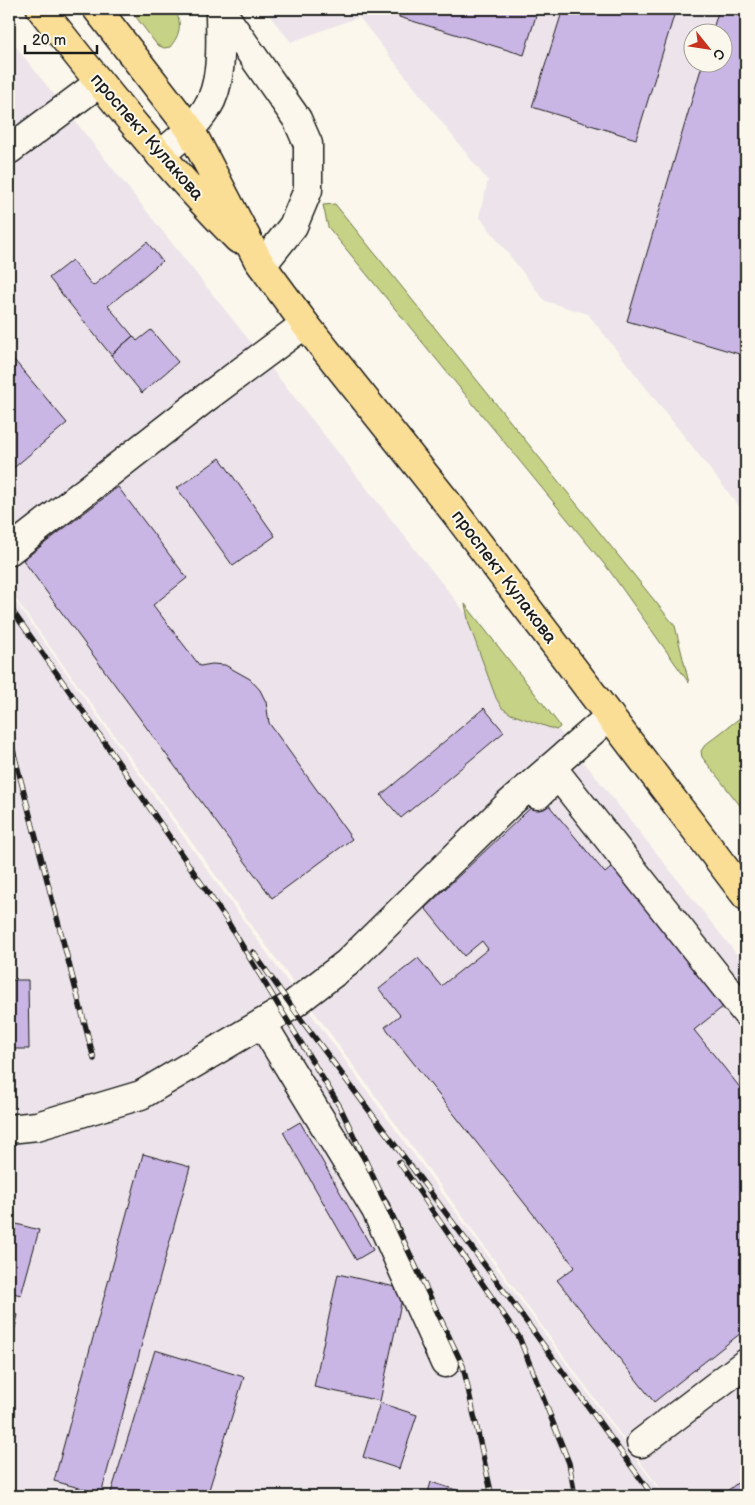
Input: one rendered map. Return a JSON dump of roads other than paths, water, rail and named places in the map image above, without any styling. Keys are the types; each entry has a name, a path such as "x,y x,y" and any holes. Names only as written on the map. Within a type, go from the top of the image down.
{"main road":[{"name":"проспект Кулакова","path":"41,9 99,83 160,155 260,263 305,324 459,518 746,896"},
{"name":"проспект Кулакова","path":"97,9 190,129 260,263"}],"street":[{"path":"160,155 190,129 208,107 216,85 220,53 220,9"},
{"path":"220,9 297,119 308,144 308,190 294,226 260,263"},
{"path":"9,150 99,83"},
{"path":"9,550 195,406 305,324"},
{"path":"9,1129 37,1126 141,1095 291,1006 347,963 509,804 610,716"},
{"path":"355,966 558,775 746,1012"},
{"path":"262,1024 376,1210 445,1364"},
{"path":"641,1443 746,1363"}],"railway":[{"path":"9,606 226,919 340,1107 463,1366 492,1496"},
{"path":"9,735 94,1059"},
{"path":"253,952 653,1496"},
{"path":"399,1162 519,1337 569,1463 575,1496"}]}
